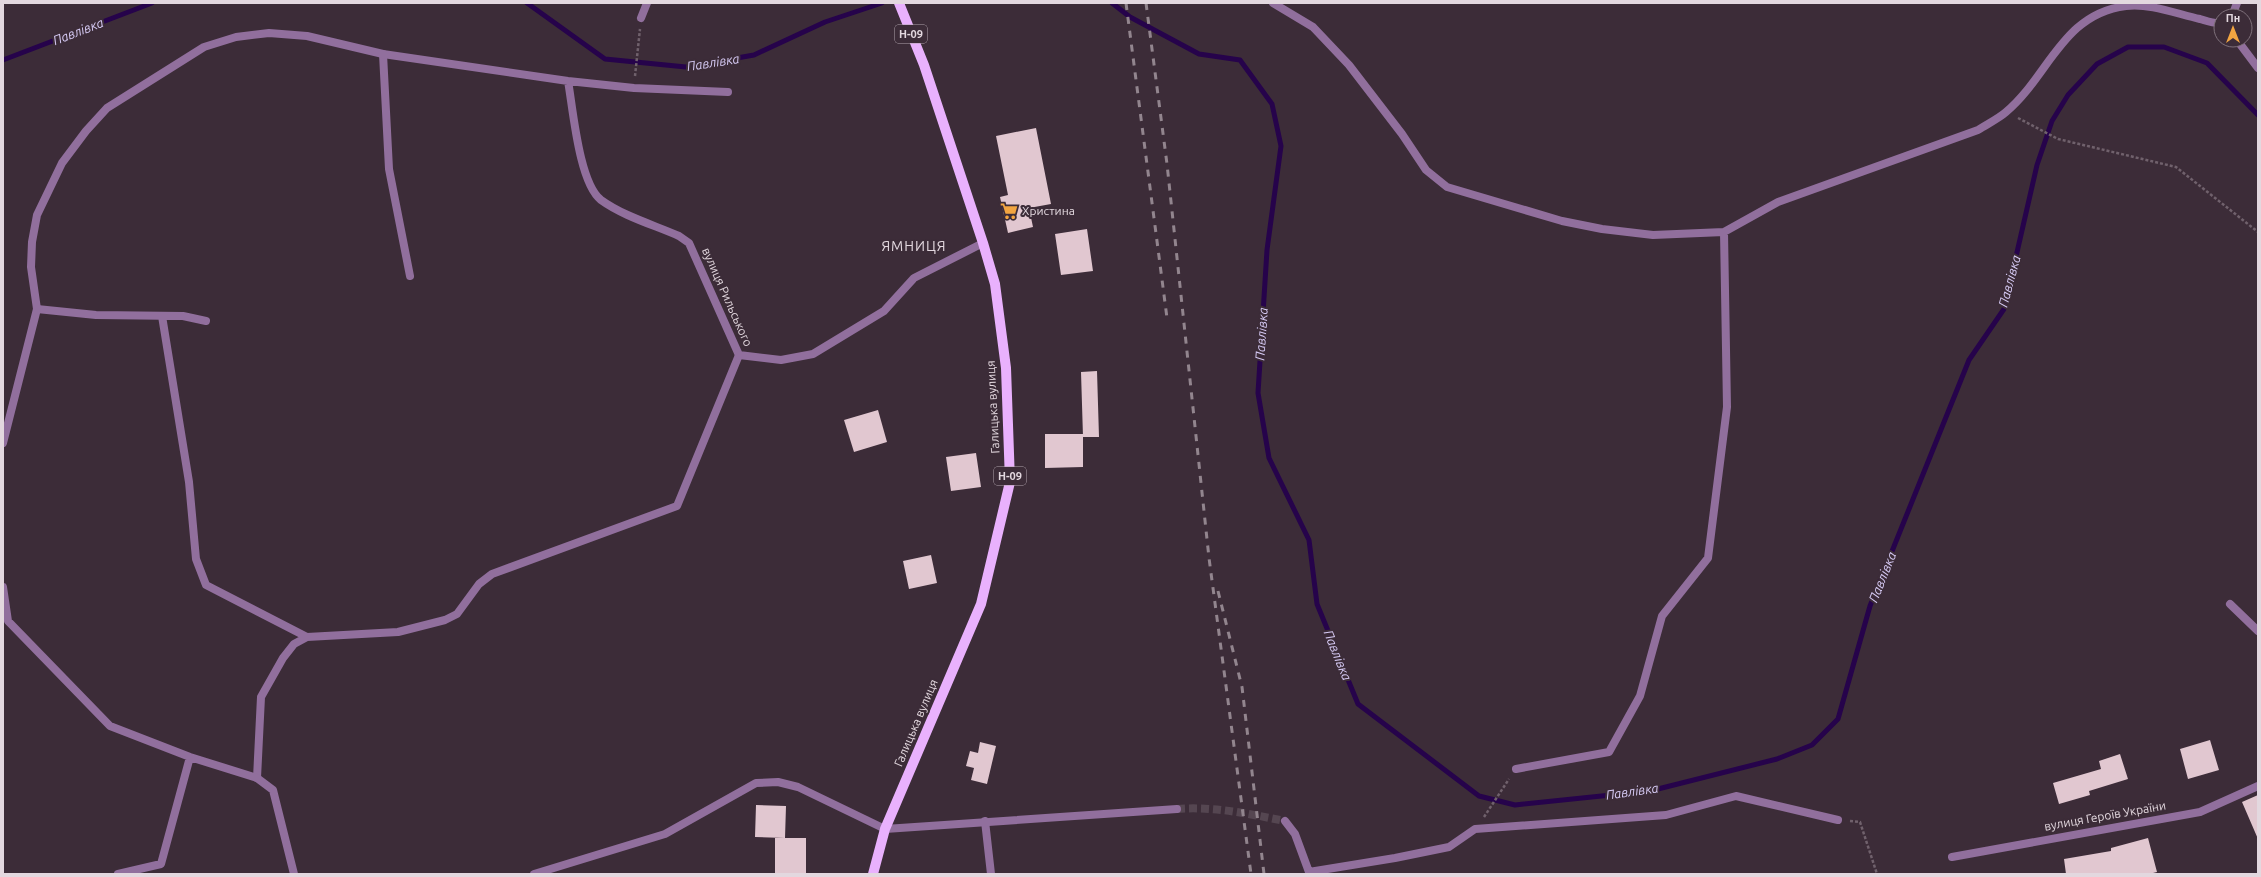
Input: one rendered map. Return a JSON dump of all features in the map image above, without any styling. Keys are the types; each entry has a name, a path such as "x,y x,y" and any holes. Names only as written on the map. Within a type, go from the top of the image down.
{"main road":[{"name":"Галицька вулиця","path":"873,874 885,829 981,604 1010,482 1006,368 995,284 983,243 924,65 899,3"}],"street":[{"path":"641,18 647,3"},
{"path":"1273,3 1313,27 1349,65 1397,128 1426,170 1447,187 1562,221 1602,229 1653,235 1724,232 1778,202 1978,130 2006,112 2027,90 2070,33 2088,19 2109,10 2126,6 2141,6 2213,21"},
{"path":"3,444 37,309 31,267 32,242 37,215 62,163 86,131 108,108 204,47 236,37 269,33 307,36 383,54 568,81 634,88 728,92"},
{"path":"2243,48 2258,68"},
{"path":"383,54 389,169 410,276"},
{"name":"вулиця Рильського","path":"568,81 583,170 590,188 600,199 612,207 679,236 689,242 739,356 781,360 813,354 884,311 914,278 983,243"},
{"path":"1516,769 1609,752 1640,696 1662,616 1708,558 1727,407 1724,232"},
{"path":"37,309 96,316 183,316 206,321"},
{"path":"162,316 189,482 196,559 206,585 307,637"},
{"path":"257,778 261,697 283,658 294,644 307,637 398,632 445,620 457,614 479,584 492,574 677,506 739,356"},
{"path":"3,587 6,622 110,726 190,757 257,778 273,790 294,874"},
{"path":"2230,604 2258,631"},
{"path":"118,874 161,864 190,757"},
{"path":"534,874 665,834 756,783 778,782 798,787 885,829 1177,809"},
{"name":"вулиця Героїв України","path":"1952,857 2200,812 2258,786"},
{"path":"1285,821 1295,834 1309,873 1449,847 1475,829 1666,815 1736,796 1838,820"},
{"path":"985,821 991,874"}],"path":[{"path":"634,88 641,18"},
{"path":"2006,112 2058,139 2176,168 2258,232"},
{"path":"1481,822 1510,779"},
{"path":"1838,820 1860,822 1877,874"}],"building":[{"path":"1036,128 1051,204 1029,208 1033,227 1008,233 1000,197 1008,195 996,136"},
{"path":"1087,229 1093,271 1061,275 1055,234"},
{"path":"1097,371 1099,437 1083,437 1081,372"},
{"path":"878,410 887,442 854,452 844,420"},
{"path":"1045,434 1083,434 1083,467 1045,468"},
{"path":"976,453 981,487 951,491 946,457"},
{"path":"931,555 937,583 909,589 903,561"},
{"path":"2210,740 2219,770 2188,779 2180,749"},
{"path":"980,742 996,746 987,784 971,780 974,768 966,766 970,751 978,753"},
{"path":"2120,754 2128,779 2089,791 2090,795 2059,804 2053,783 2101,769 2099,761"},
{"path":"2258,795 2258,839 2242,802"},
{"path":"756,805 786,806 785,838 755,837"},
{"path":"775,838 806,838 806,874 775,874"},
{"path":"2148,838 2157,872 2149,874 2066,874 2064,859 2111,851 2111,848"}],"waterway":[{"name":"Павлівка","path":"3,60 152,3"},
{"name":"Павлівка","path":"527,3 605,59 686,67 754,55 825,22 882,3"},
{"name":"Павлівка","path":"1112,3 1130,17 1199,54 1240,60 1272,104 1281,146 1267,250 1258,393 1269,458 1309,540 1317,604 1358,704 1479,796 1515,805 1650,791 1777,759 1812,745 1838,719 1870,606 1969,360 2004,309 2037,165 2052,121 2068,95 2097,64 2128,47 2164,47 2207,63 2258,115"}],"tunnel":[{"path":"1177,809 1191,808 1218,810 1245,813 1285,821"}],"railway":[{"path":"1126,3 1167,318"},
{"path":"1146,3 1167,164 1209,558 1251,874"},
{"path":"1218,591 1242,687 1264,874"}],"place":[{"name":"Христина","path":"1009,211"}],"district":[{"name":"ЯМНИЦЯ","path":"914,246"}]}
